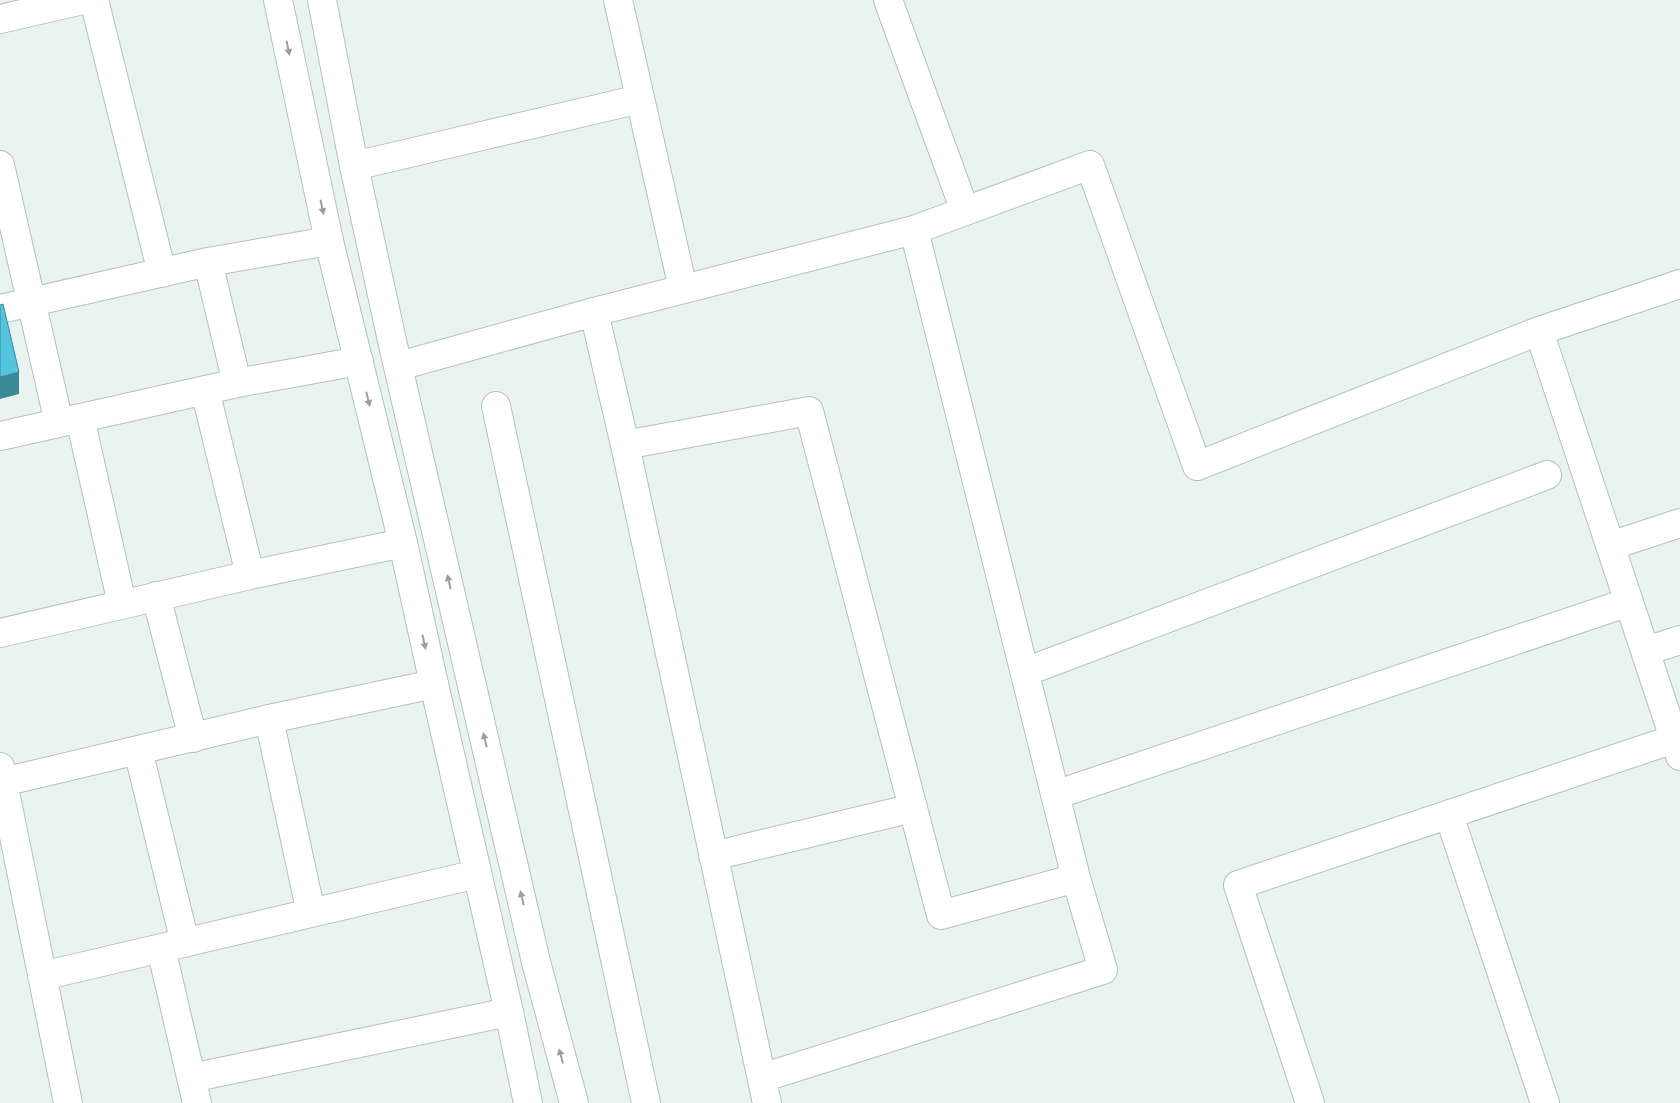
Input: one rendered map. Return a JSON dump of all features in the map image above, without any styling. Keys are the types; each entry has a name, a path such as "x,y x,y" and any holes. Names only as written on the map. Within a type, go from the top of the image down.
{"street":[{"path":"0,19 83,0"},
{"path":"94,0 162,272"},
{"path":"278,0 329,240 403,543 528,1103"},
{"path":"322,0 354,166 399,366 536,962 574,1103"},
{"path":"618,0 683,289"},
{"path":"888,0 964,211"},
{"path":"354,166 640,98"},
{"path":"0,164 31,302 69,420 122,604"},
{"path":"399,366 594,312 914,230 1090,165 1197,466 1539,331 1680,284"},
{"path":"594,312 625,445 764,1090 1103,970 1076,878 914,230"},
{"path":"0,309 208,262 329,240"},
{"path":"208,262 236,383"},
{"path":"1310,1103 1238,885 1449,815 1677,748 1539,331"},
{"path":"0,436 236,383 359,361"},
{"path":"205,390 250,575"},
{"path":"496,406 646,1103"},
{"path":"625,445 809,411 942,915 1076,878"},
{"path":"1025,672 1546,475"},
{"path":"1610,546 1680,523"},
{"path":"0,633 250,575 403,543"},
{"path":"156,596 192,738"},
{"path":"1055,795 1629,602"},
{"path":"1646,652 1680,640"},
{"path":"68,1103 2,774 138,750 434,684"},
{"path":"269,720 311,913"},
{"path":"138,750 173,945 194,1091 509,1012"},
{"path":"714,856 913,808"},
{"path":"1449,815 1545,1103"},
{"path":"42,976 477,874"},
{"path":"499,969 536,962"}],"building":[{"path":"3,304 19,372 0,377 0,305"}]}
